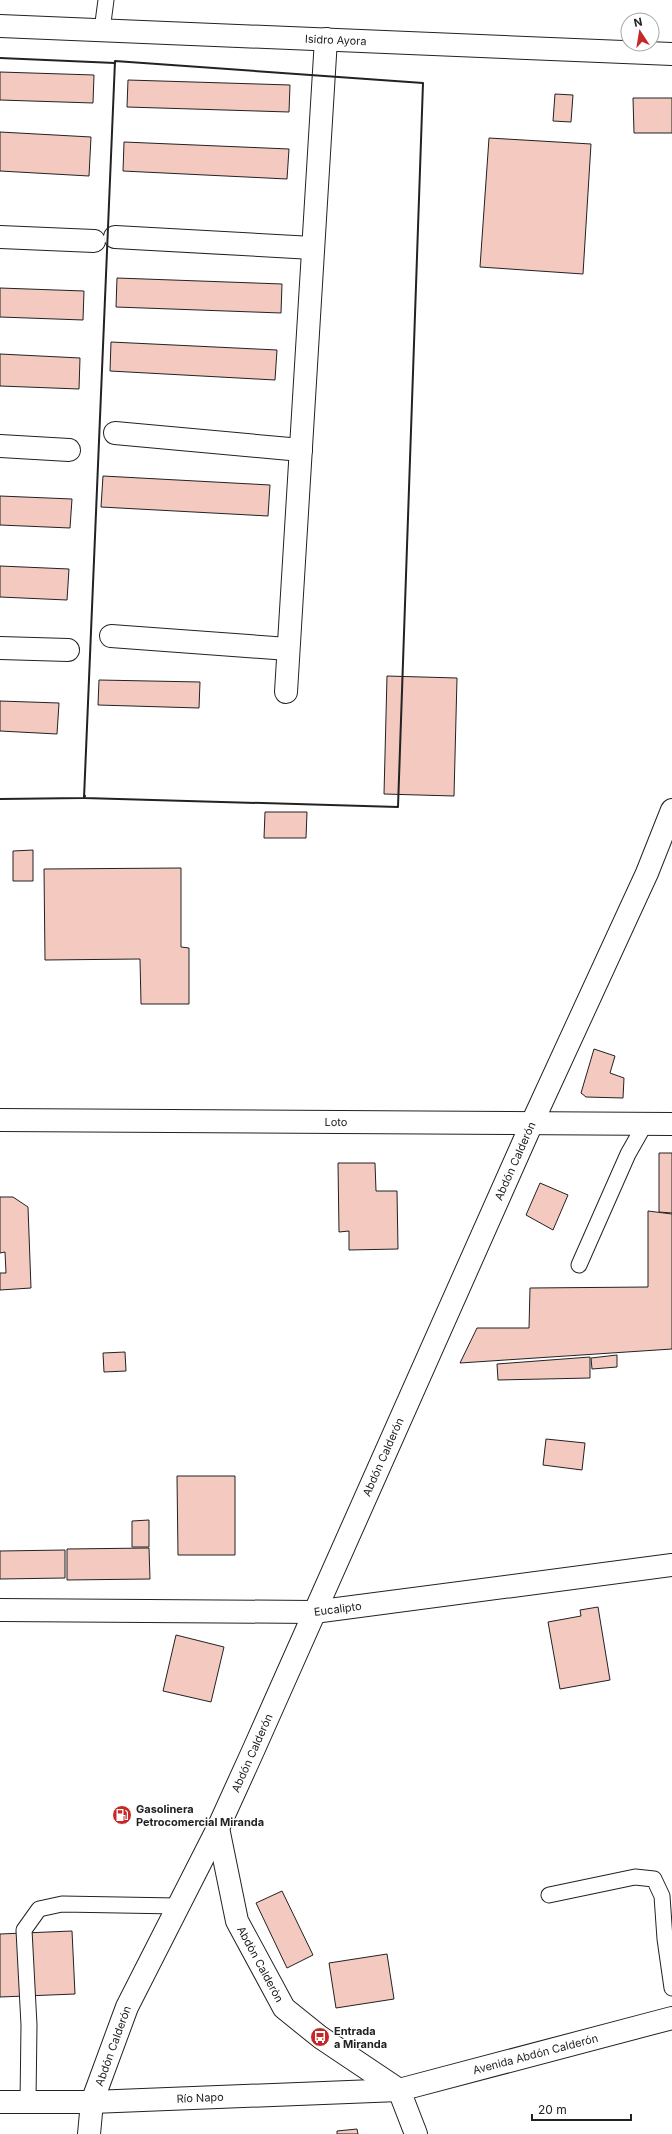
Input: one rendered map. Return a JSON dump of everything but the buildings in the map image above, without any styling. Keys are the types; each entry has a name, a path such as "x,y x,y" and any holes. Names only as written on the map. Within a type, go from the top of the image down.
{"street":[{"name":"Isidro Ayora","path":"0,26 672,54"},
{"path":"286,692 326,39"},
{"path":"0,237 104,239 313,248"},
{"path":"115,433 301,450"},
{"path":"0,446 69,450"},
{"path":"111,636 288,649"},
{"path":"0,648 68,650"},
{"name":"Abdón Calderón","path":"88,2134 92,2102 127,2007 177,1906 218,1828 532,1123 647,873 672,810"},
{"name":"Loto","path":"0,1120 672,1124"},
{"name":"Eucalipto","path":"0,1610 314,1612 672,1565"},
{"name":"Abdòn Calderòn","path":"218,1828 237,1922 284,2008 320,2036 399,2090"},
{"name":"Avenida Abdón Calderón","path":"399,2090 672,2018"},
{"path":"399,2090 416,2134"},
{"name":"Río Napo","path":"0,2102 92,2102 399,2090"}],"lane":[{"path":"102,30 106,0"},
{"path":"579,1265 628,1154 645,1124"},
{"path":"549,1895 635,1877 654,1879 662,1896 665,1938 672,1988"},
{"path":"28,2102 28,2025 24,1930 39,1909 62,1904 177,1906"}],"wall":[{"path":"0,58 115,63"},
{"path":"115,61 423,83 398,807 84,798 115,61"},
{"path":"0,799 84,798 85,796"}],"place":[{"name":"Gasolinera Petrocomercial Miranda","path":"122,1815"},
{"name":"Entrada a Miranda","path":"320,2037"}]}
